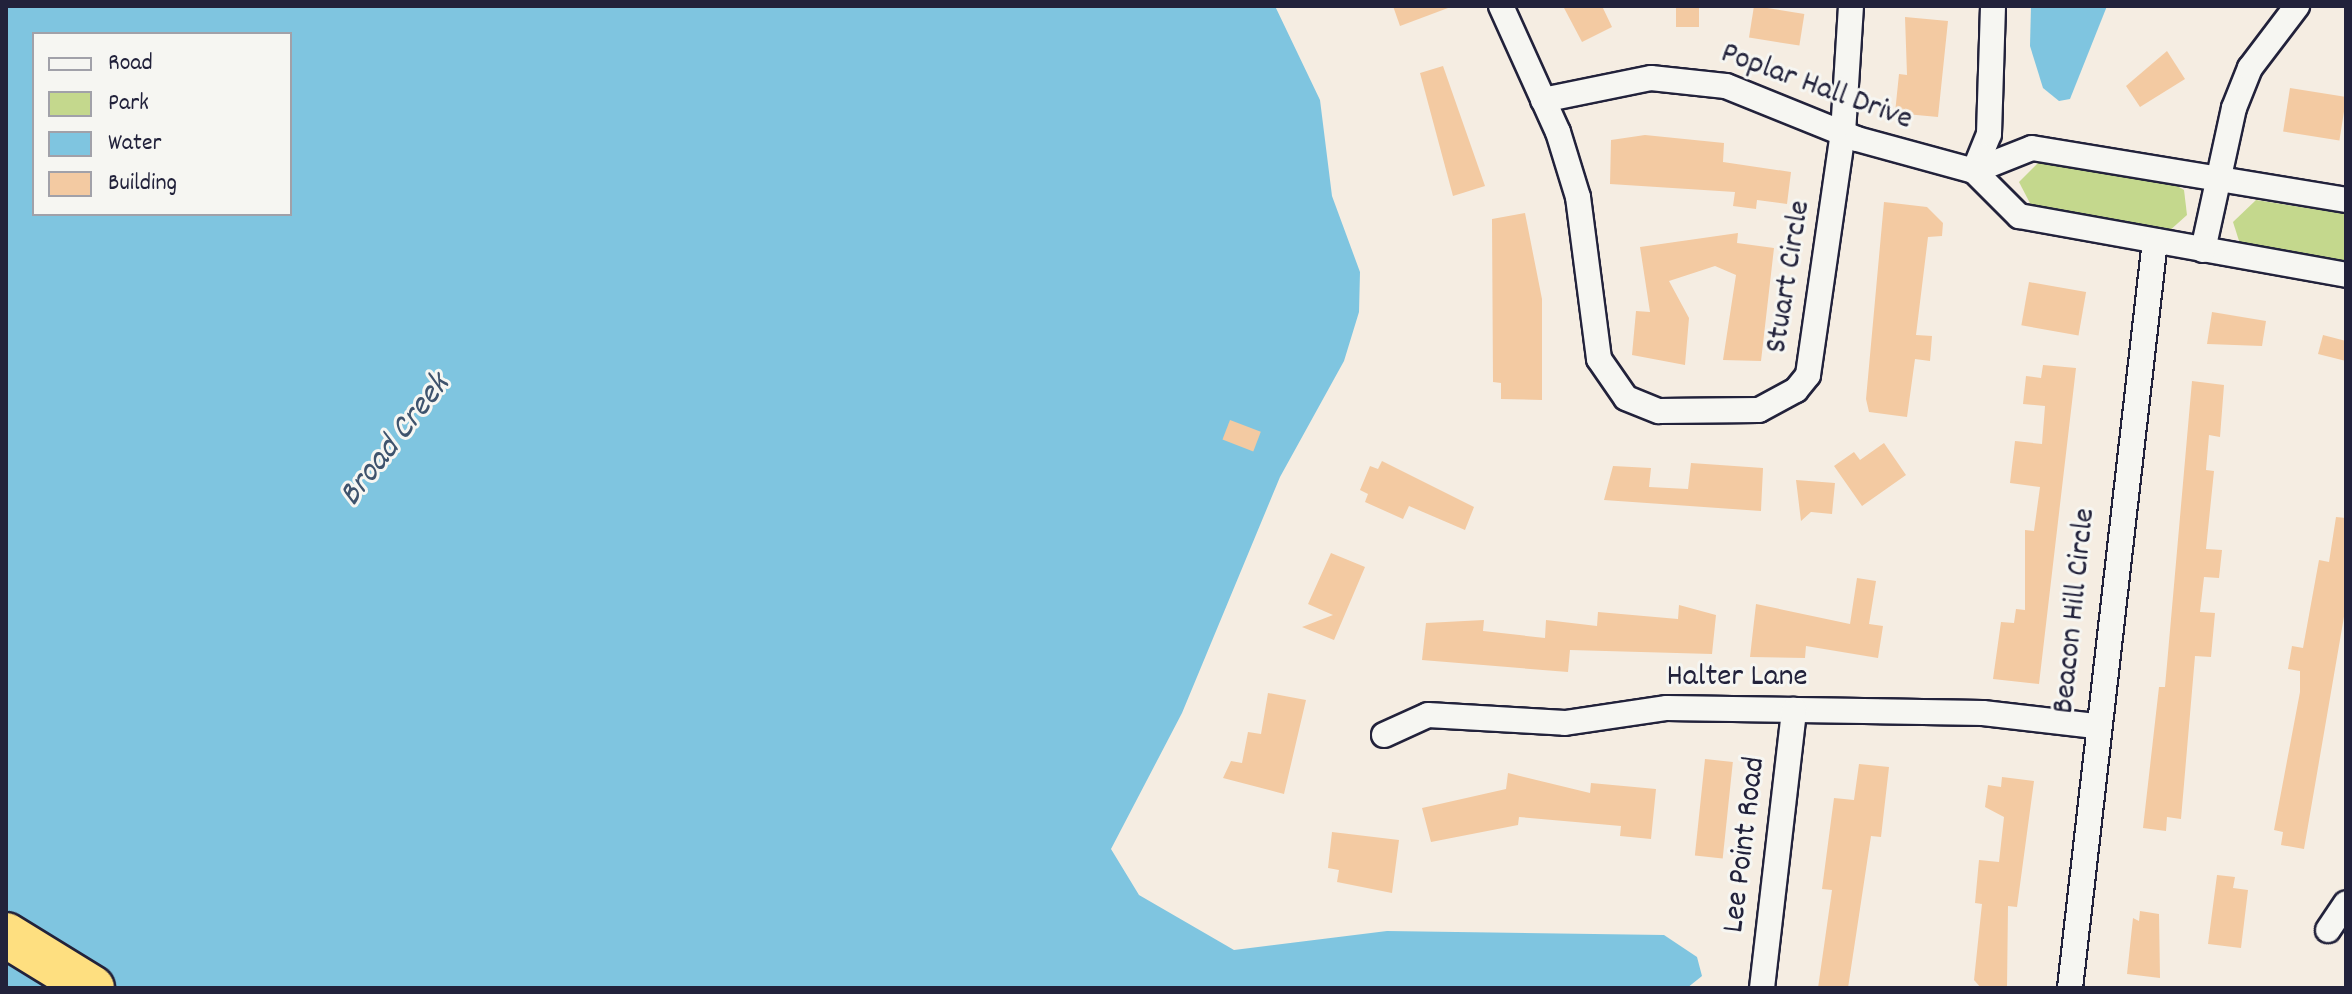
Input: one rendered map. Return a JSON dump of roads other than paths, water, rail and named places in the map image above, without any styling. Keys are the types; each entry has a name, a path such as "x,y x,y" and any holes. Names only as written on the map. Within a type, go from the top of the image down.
{"highway":[{"path":"6,935 92,988"}],"street":[{"name":"Stuart Circle","path":"1501,6 1543,100 1578,197 1599,359 1626,398 1659,411 1759,410 1796,390 1808,375 1843,133 1851,6"},
{"path":"1974,171 1989,134 1993,6"},
{"path":"2203,250 2218,178 2250,68 2297,6"},
{"name":"Poplar Hall Drive","path":"1543,100 1608,83 1695,79 1843,133 1974,171 2019,216 2346,275"},
{"path":"1974,171 2032,148 2346,200"},
{"name":"Beacon Hill Circle","path":"2070,988 2095,726 2155,241"},
{"name":"Halter Lane","path":"1384,735 1428,715 1565,723 1667,708 1983,713 2095,726"},
{"name":"Lee Point Road","path":"1762,988 1794,710"},
{"path":"2328,930 2346,903"}],"water":[{"name":"Broad Creek","path":"6,6 1275,6 1320,100 1332,196 1360,272 1359,312 1344,361 1280,477 1182,713 1111,849 1139,895 1234,950 1387,931 1664,935 1697,957 1702,976 1687,988 6,988"},
{"path":"2031,6 2107,6 2070,99 2059,101 2043,88 2030,46"}]}
